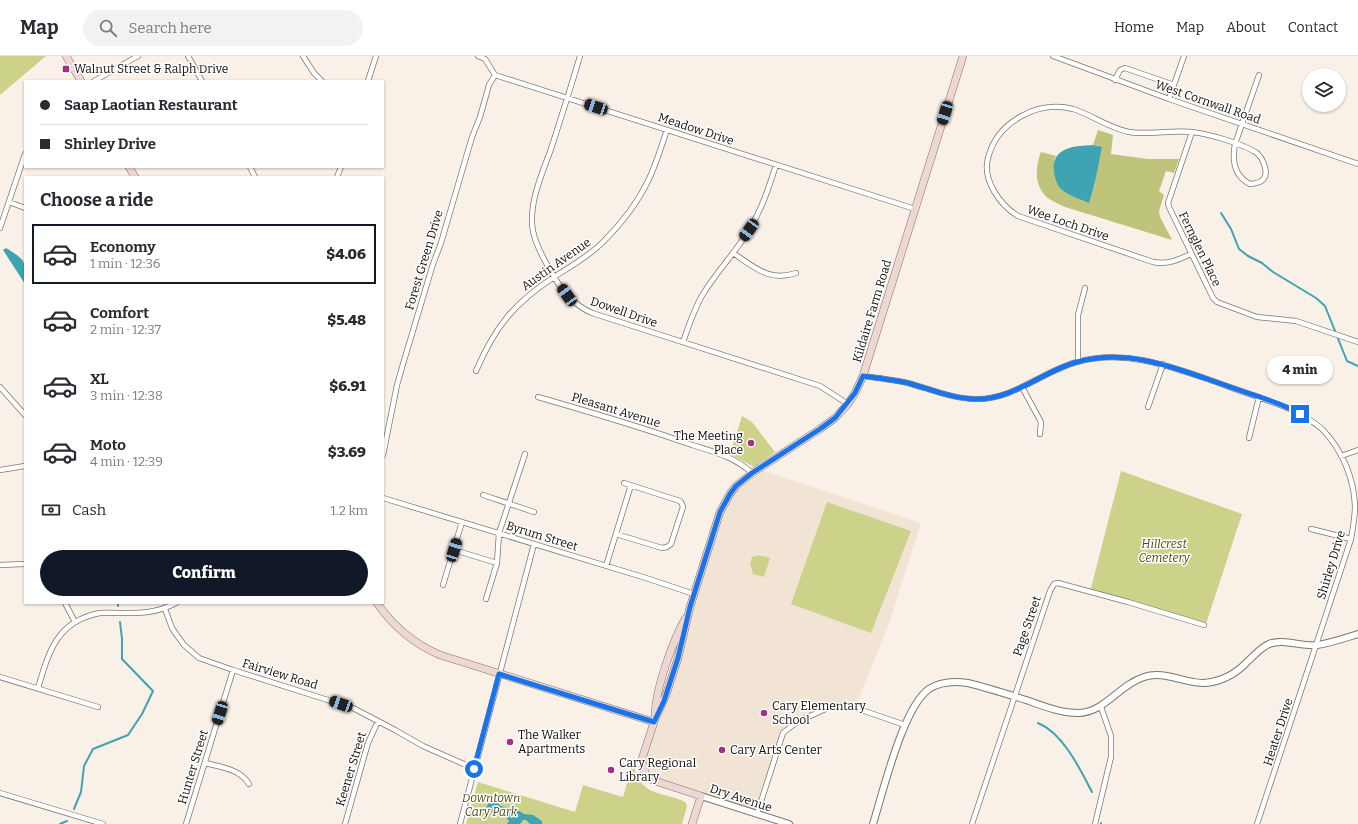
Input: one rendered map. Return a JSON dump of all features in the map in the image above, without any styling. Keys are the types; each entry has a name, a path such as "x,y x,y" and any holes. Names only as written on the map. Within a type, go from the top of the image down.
{"main road":[{"path":"66,56 80,80"},
{"name":"Kildaire Farm Road","path":"645,773 642,759 655,721 664,701 678,658 690,607 720,512 736,486 752,473 835,418 848,404 863,376 963,56"},
{"path":"378,604 396,626 421,645 445,657 655,721"},
{"name":"Dry Avenue","path":"645,773 657,783 701,796"},
{"path":"692,824 701,796"}],"street":[{"path":"96,80 138,56"},
{"path":"188,56 201,80"},
{"path":"303,56 314,73 321,80"},
{"path":"368,80 376,56"},
{"path":"478,56 485,59 495,75"},
{"name":"Dowell Drive","path":"580,56 538,188 532,213 533,231 536,243 554,277 567,295 586,310 820,386 848,404"},
{"name":"West Cornwall Road","path":"1053,56 1242,125 1358,164"},
{"path":"1169,99 1184,56"},
{"path":"1116,80 1120,70 1125,68 1174,85"},
{"name":"Meadow Drive","path":"495,75 916,209"},
{"name":"Forest Green Drive","path":"384,449 397,385 403,364 472,137 480,117 489,85 495,75"},
{"path":"1235,144 1259,76"},
{"name":"Wee Loch Drive","path":"1191,254 1174,262 1158,264 1018,216 1004,205 994,191 988,177 986,165 992,146 1008,125 1029,112 1042,108 1059,107 1073,109 1129,132 1192,132 1235,144 1253,151 1259,156 1264,163 1266,173 1265,178 1262,181 1250,184 1240,177 1235,166 1233,154 1235,144"},
{"name":"Austin Avenue","path":"476,372 494,334 510,312 527,296 590,254 603,242 630,211 648,182 667,130"},
{"name":"Fernglen Place","path":"1192,132 1168,203 1213,298 1217,302 1257,317 1296,321 1358,342"},
{"path":"0,228 24,157"},
{"path":"684,342 692,317 700,300 749,230 760,210 776,165"},
{"path":"9,202 24,208"},
{"path":"733,253 767,274 786,276 796,273"},
{"path":"1078,361 1078,315 1085,288"},
{"name":"Shirley Drive","path":"863,376 907,383 954,396 976,399 998,397 1078,361 1117,357 1136,358 1163,364 1293,410 1323,430 1341,456 1348,471 1352,485 1354,505 1354,520 1351,539 1316,645"},
{"path":"1148,407 1163,364"},
{"path":"0,387 24,414"},
{"path":"1022,387 1041,422 1040,434"},
{"name":"Pleasant Avenue","path":"538,397 649,430 725,455 740,462 752,473"},
{"path":"1248,438 1259,397"},
{"path":"1341,456 1358,450"},
{"path":"486,599 497,563 499,533 525,454"},
{"path":"0,470 24,466"},
{"path":"616,534 662,548 667,547 671,544 683,508 680,500 624,483"},
{"path":"606,566 631,485"},
{"path":"483,495 534,512"},
{"name":"Byrum Street","path":"384,498 694,594"},
{"path":"443,585 462,522"},
{"path":"1311,529 1351,539"},
{"path":"460,824 534,544"},
{"path":"454,550 497,563"},
{"path":"0,565 24,564"},
{"name":"Page Street","path":"972,824 1050,590 1055,583 1114,598 1204,625"},
{"path":"66,604 75,622"},
{"path":"38,688 53,644 63,632 75,622 85,617 100,613 147,612 165,609 174,604"},
{"name":"Fairview Road","path":"165,609 172,628 188,650 206,661 353,708 423,746 474,769"},
{"path":"873,824 891,764 905,725 920,697 929,689 942,683 968,683 1064,712 1088,712 1101,707 1127,684 1143,677 1158,675 1196,682 1212,682 1230,676 1236,672 1258,651 1269,644 1286,643 1316,645 1358,634"},
{"name":"Heater Drive","path":"1257,824 1316,645"},
{"name":"Hunter Street","path":"186,824 233,670"},
{"path":"0,676 98,707"},
{"path":"757,814 783,733 797,722 832,706 847,705 905,725"},
{"path":"1095,824 1111,757 1111,736 1101,707"},
{"name":"Keener Street","path":"345,824 368,743 378,721"},
{"path":"205,763 235,772 244,778 249,784"},
{"path":"0,793 103,824"},
{"name":"Dry Avenue","path":"701,796 788,824"}],"shaded area":[{"path":"758,469 921,523 888,627 855,707 832,706 785,730 757,814 657,783 643,768 654,722 725,501"}],"green space":[{"path":"0,56 46,56 0,95"},
{"path":"1098,130 1113,135 1111,154 1148,159 1179,159 1174,173 1166,171 1159,191 1164,195 1159,211 1160,217 1172,240 1065,207 1048,198 1043,193 1037,176 1041,152 1056,156 1054,160 1094,187 1099,146 1093,145"},
{"path":"742,416 752,422 775,452 754,467 730,454"},
{"name":"Hillcrest Cemetery","path":"1121,471 1242,514 1205,627 1090,592"},
{"path":"827,502 911,531 871,633 791,604"},
{"path":"758,555 770,558 764,577 753,574 750,564 752,557"},
{"name":"Downtown Cary Park","path":"635,755 635,770 643,785 654,792 686,803 687,806 682,824 466,824 478,782 575,812 583,785 623,797"}],"water":[{"path":"1093,145 1102,147 1089,203 1061,189 1055,177 1054,164 1056,157 1065,150 1072,147"},
{"path":"6,248 18,256 24,264 24,282 3,250"},
{"path":"495,801 501,806 516,809 524,814 533,815 542,821 542,824 530,824 526,820 523,820 520,824 507,824 509,821 506,817 486,808 489,802"}],"waterway":[{"path":"1221,213 1231,229 1239,249 1316,298 1325,306 1347,361 1358,366"},
{"path":"74,809 81,792 84,766 93,749 128,735 142,714 153,691 122,659 120,622"},
{"path":"1038,723 1047,728 1063,743 1092,792"},
{"path":"60,824 67,821"}],"place":[{"name":"Walnut Street & Ralph Drive","path":"66,69"},
{"name":"The Meeting Place","path":"751,443"},
{"name":"Cary Elementary School","path":"764,713"},
{"name":"The Walker Apartments","path":"510,742"},
{"name":"Cary Arts Center","path":"722,750"},
{"name":"Cary Regional Library","path":"611,770"}],"route":[{"path":"474,769 499,674 654,722 666,695 681,647 690,607 720,512 725,501 736,486 752,473 835,418 848,404 863,376 907,383 954,396 976,399 998,397 1078,361 1117,357 1136,358 1163,364 1259,397 1300,414"}]}
